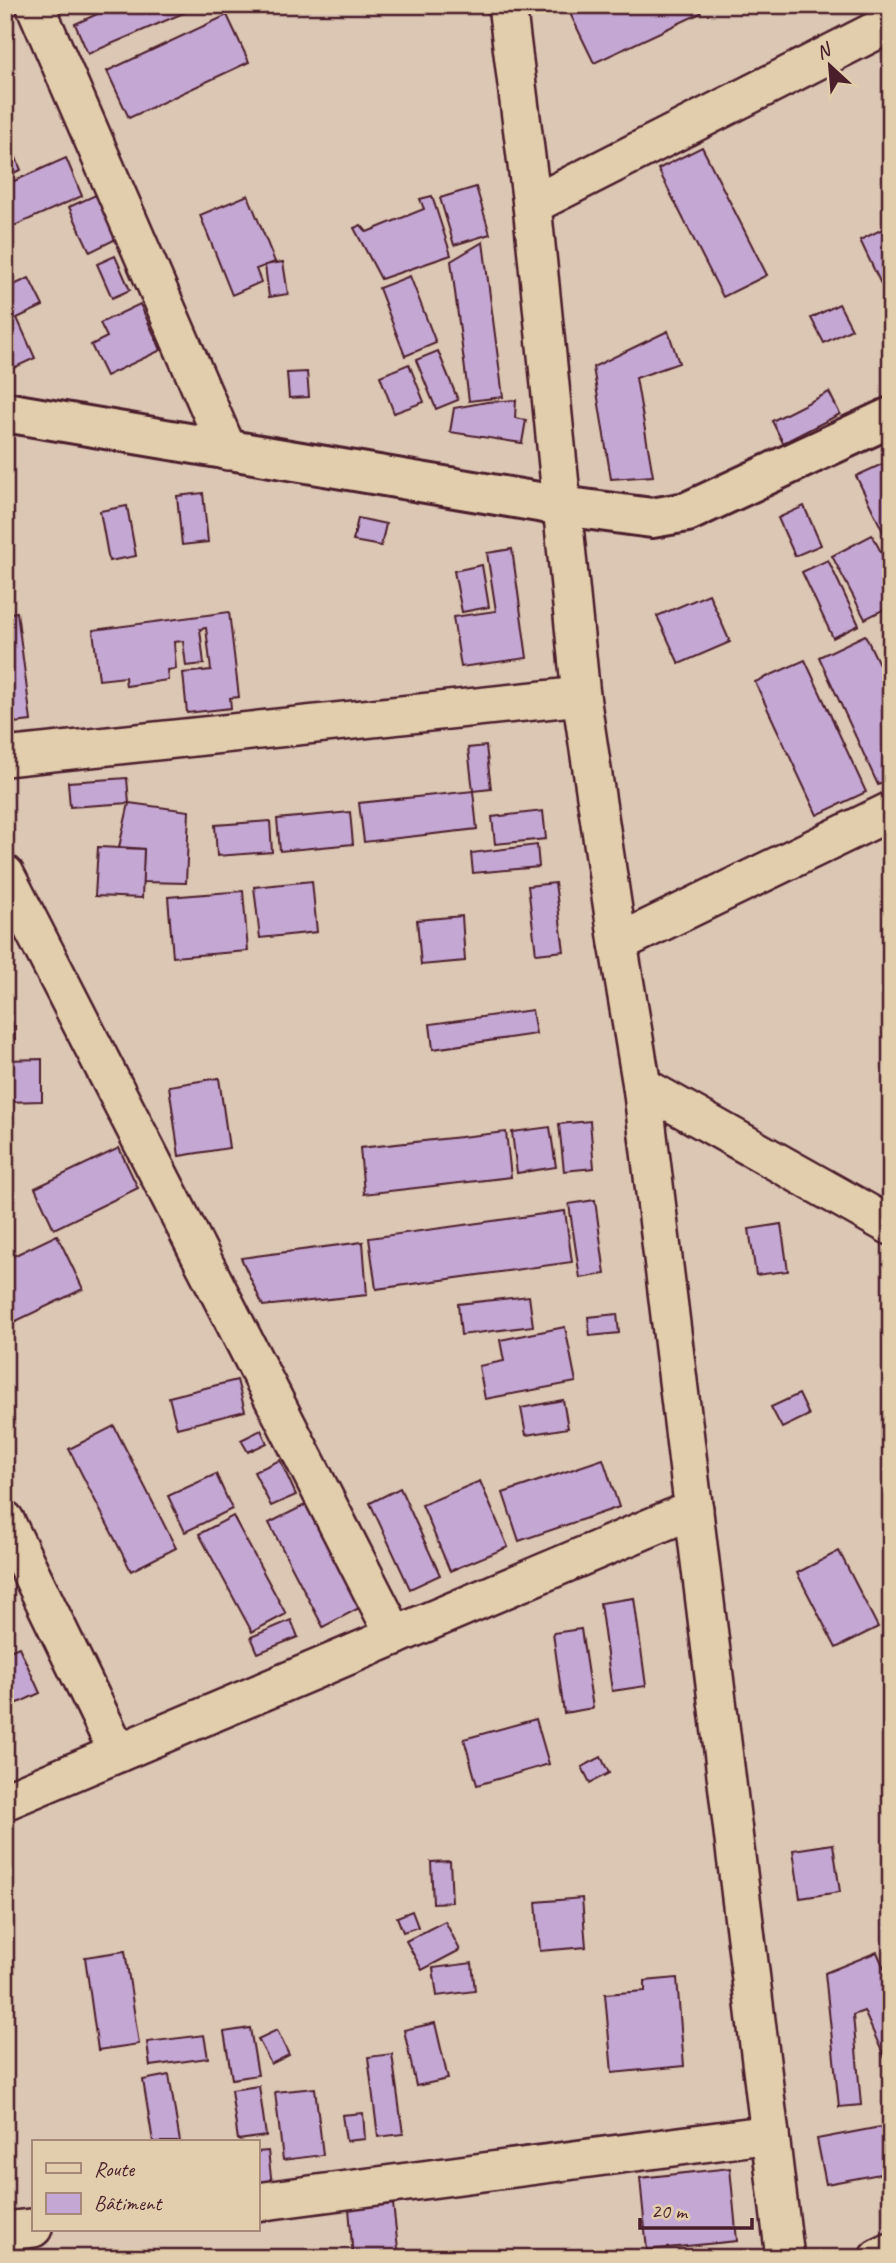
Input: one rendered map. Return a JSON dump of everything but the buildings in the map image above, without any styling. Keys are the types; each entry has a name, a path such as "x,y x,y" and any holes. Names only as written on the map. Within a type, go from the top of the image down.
{"main road":[{"path":"5,412 562,506 652,518 687,512 891,417"}],"street":[{"path":"34,5 228,451"},
{"path":"507,5 532,205 581,696 642,1086 785,2258"},
{"path":"532,205 891,23"},
{"path":"5,757 581,696"},
{"path":"618,943 891,811"},
{"path":"5,874 395,1636"},
{"path":"642,1086 888,1221"},
{"path":"5,1801 694,1509"},
{"path":"5,1520 118,1753"},
{"path":"259,2202 770,2134"},
{"path":"5,2231 32,2228"},
{"path":"878,2258 891,2252"}]}
